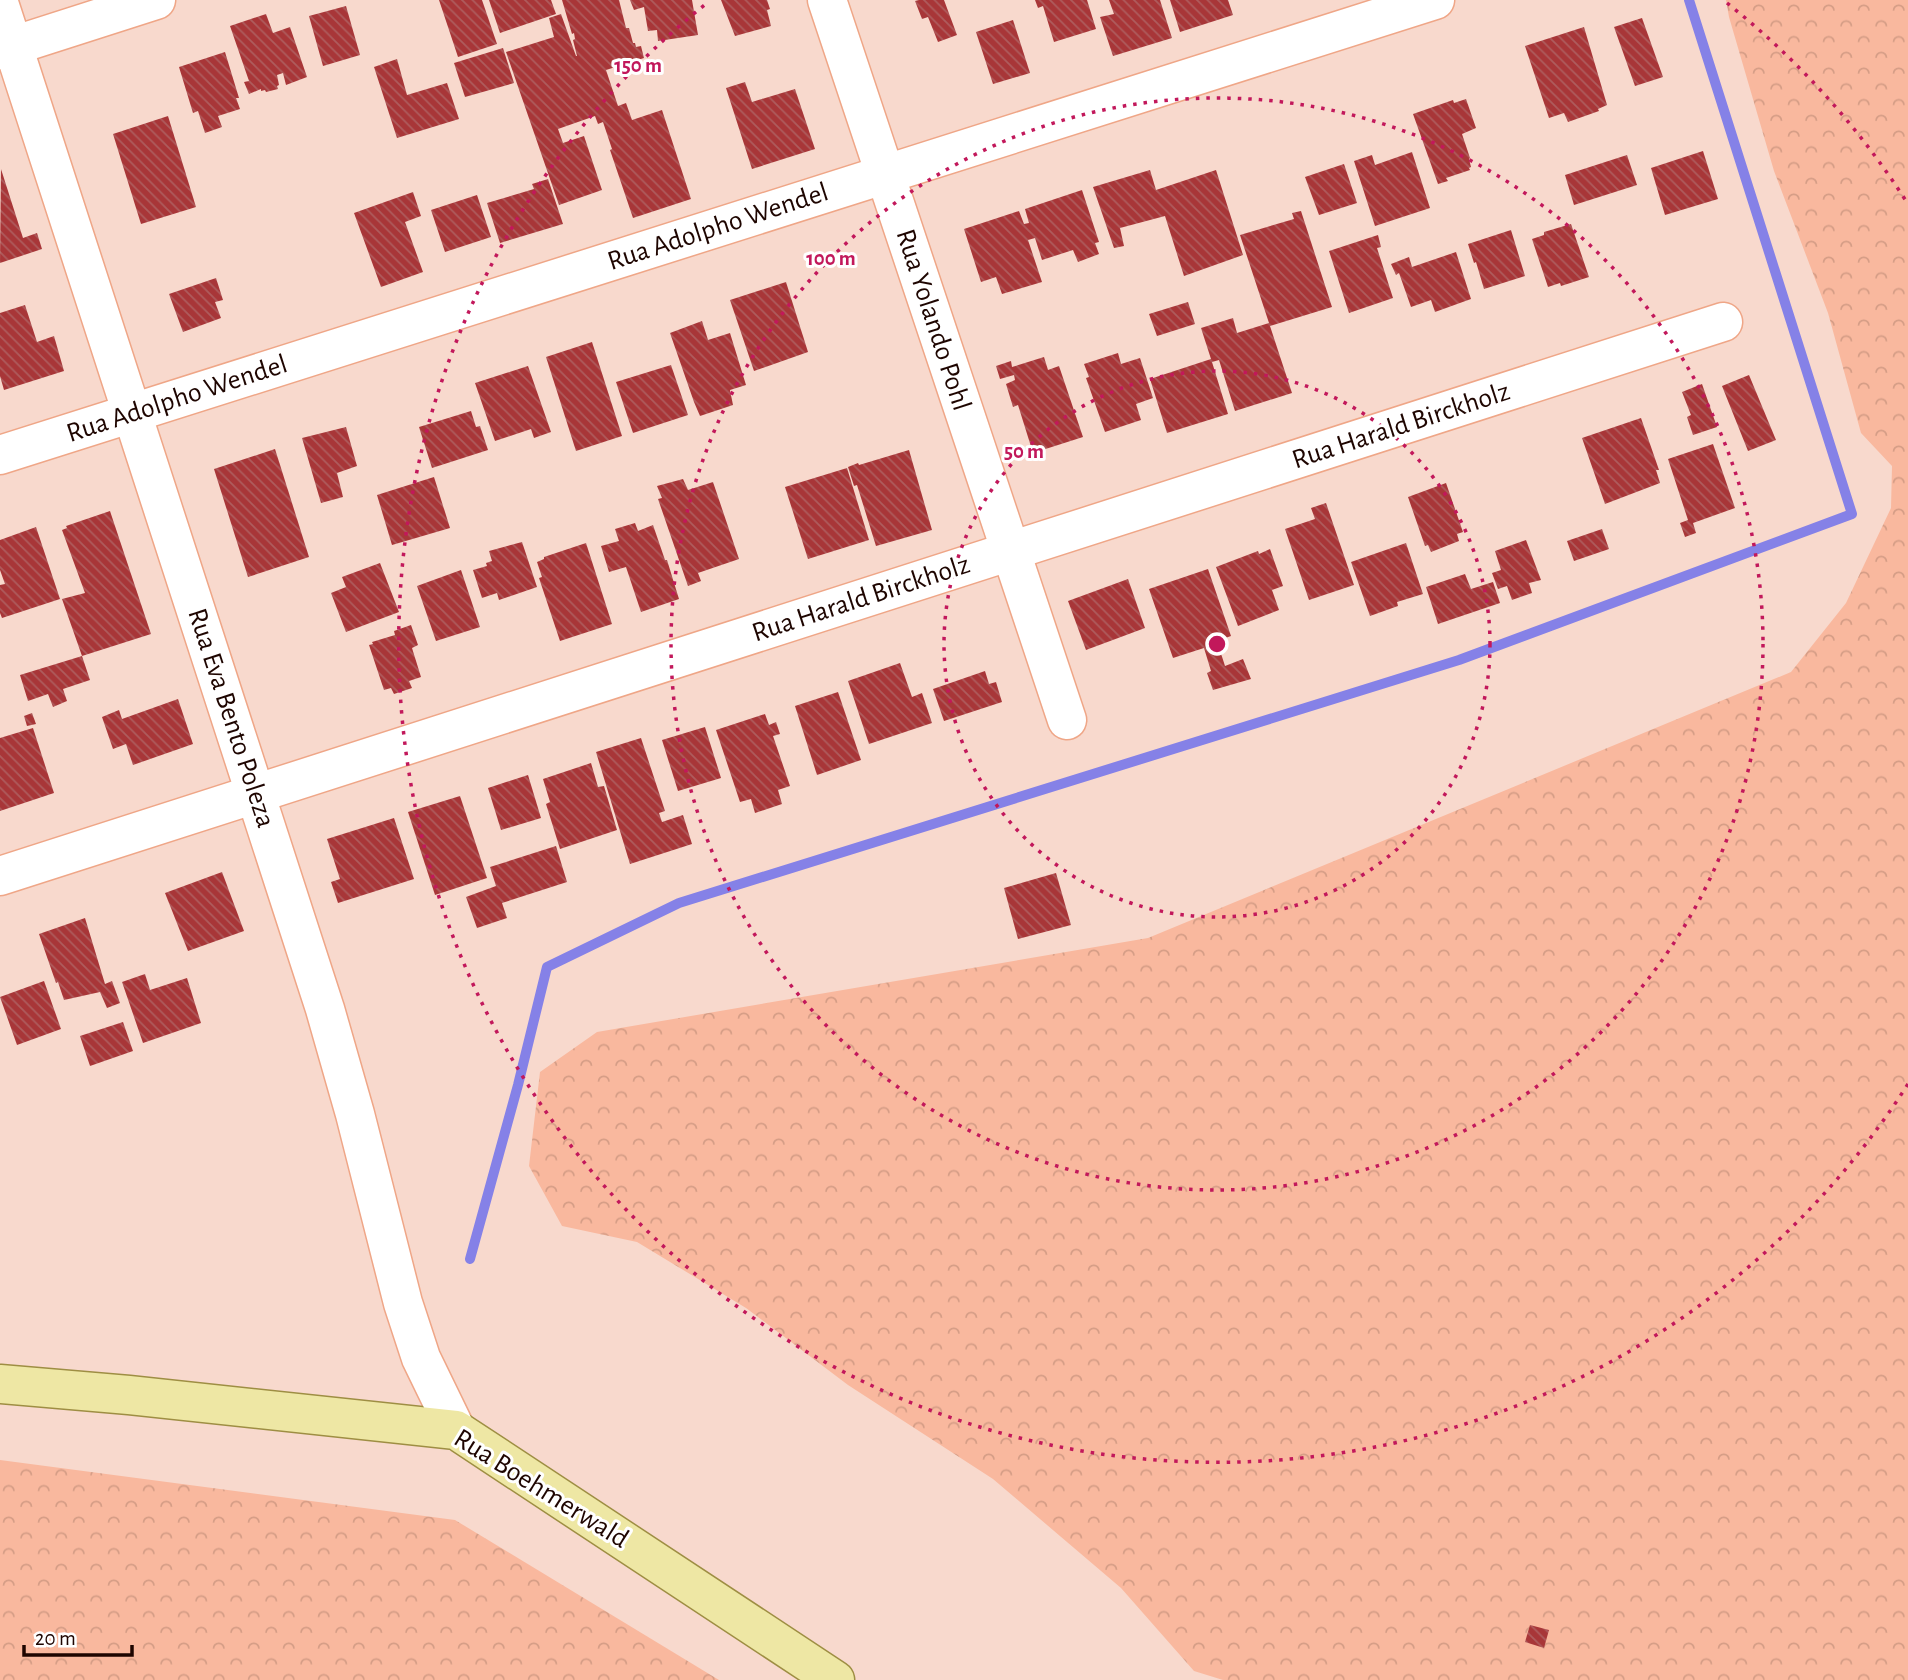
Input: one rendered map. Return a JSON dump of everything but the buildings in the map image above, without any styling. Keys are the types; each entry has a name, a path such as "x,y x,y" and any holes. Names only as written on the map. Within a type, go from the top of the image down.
{"main road":[{"name":"Rua Boehmerwald","path":"0,1384 456,1430 835,1680"}],"street":[{"path":"6,48 156,0"},
{"name":"Rua Yolando Pohl","path":"827,0 1067,720"},
{"name":"Rua Adolpho Wendel","path":"0,455 1435,0"},
{"name":"Rua Eva Bento Poleza","path":"0,6 6,48 132,413 328,1022 355,1114 403,1303 421,1358 456,1430"},
{"name":"Rua Harald Birckholz","path":"0,876 1723,323"}],"green space":[{"path":"1726,0 1908,0 1908,1680 1223,1680 1194,1671 1121,1588 993,1479 848,1385 746,1308 637,1242 562,1226 529,1166 540,1072 597,1032 1148,938 1791,672 1846,603 1891,508 1892,466 1861,433 1828,313 1774,171"},
{"path":"0,1460 455,1520 719,1680 0,1680"}],"waterway":[{"path":"470,1259 547,967 679,903 1459,660 1852,514 1689,0"}]}
